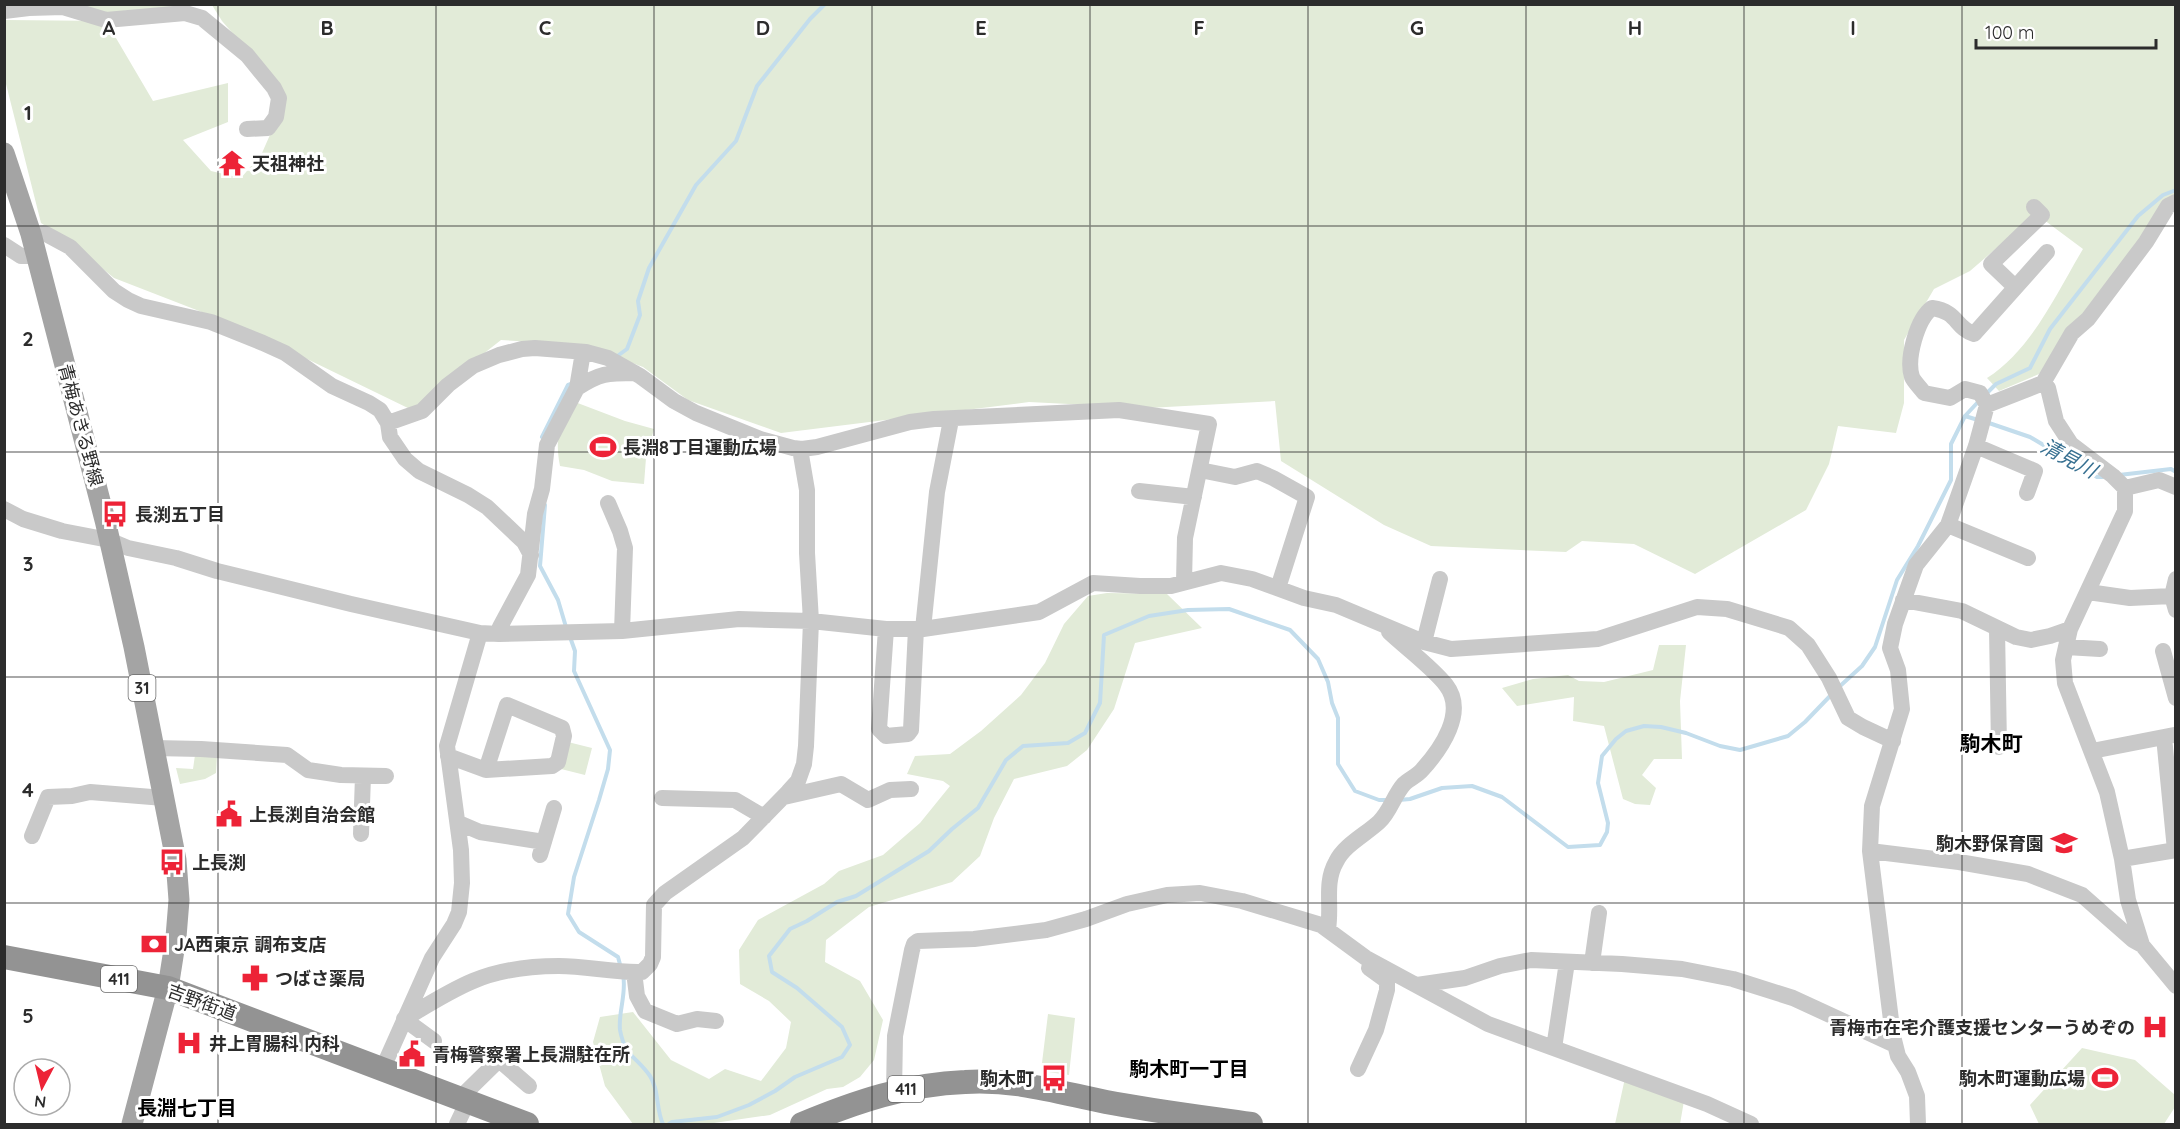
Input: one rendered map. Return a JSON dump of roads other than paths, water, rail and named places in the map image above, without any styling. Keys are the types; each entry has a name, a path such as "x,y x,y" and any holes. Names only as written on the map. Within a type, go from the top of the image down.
{"highway":[{"name":"吉野街道","path":"4,957 168,988 527,1125"},
{"name":"411","path":"802,1125 858,1102 894,1092 959,1082 1016,1083 1113,1103 1251,1125"}],"main road":[{"name":"青梅あきる野線","path":"4,153 31,234 105,520 176,860 179,900 168,988 132,1125"}],"street":[{"path":"4,11 63,7 106,20 185,13 202,18 246,55 274,88 279,98 276,117 268,128 247,129"},
{"path":"1984,409 2043,383 2072,333 2088,319 2146,242 2168,206 2175,202"},
{"path":"2015,287 1991,264 2042,215 2034,207"},
{"path":"31,234 44,233 70,247 114,291 128,300 141,306 211,322 285,353 319,379 380,410 388,423 390,437 405,459 420,471 487,507 524,542 531,555"},
{"path":"4,245 21,256 36,256"},
{"path":"1984,409 1965,389 1950,398 1924,393 1912,376 1911,354 1916,333 1926,312 1932,308 1950,313 1966,331 1974,334 2047,252"},
{"path":"388,423 422,411 465,372 499,355 535,348 583,352 614,361 696,413 760,439 800,449 817,447 910,422 934,419 951,420 1119,410 1209,424 1185,538 1184,582"},
{"path":"499,634 500,627 528,575 535,514 544,475 547,447 578,383 583,352"},
{"path":"578,383 612,373 635,373"},
{"path":"2043,383 2048,388 2055,420 2071,444 2114,478 2125,511 2070,628 2063,660 2065,684 2107,792 2122,859 2128,900 2142,945 2175,986"},
{"path":"1918,1125 1917,1096 1908,1072 1898,1056 1890,1018 1870,851 1872,806 1902,709 1898,670 1890,648 1903,600 1916,565 1948,525 1976,446 1984,409"},
{"path":"886,629 879,729 886,735 908,734 911,730 936,492 951,420"},
{"path":"1976,446 2035,471 2027,493"},
{"path":"404,1019 474,981 531,967 560,966 629,973 642,972 653,957 654,905 665,892 743,838 798,781 804,764 810,682 811,621 807,553 807,490 800,449"},
{"path":"1200,470 1235,477 1257,471 1307,497 1278,588"},
{"path":"2114,478 2159,480 2175,488"},
{"path":"1139,491 1194,498"},
{"path":"608,503 625,548 622,631"},
{"path":"4,509 23,519 62,531 109,540 128,548 480,633 622,631 739,619 811,621 886,629 920,629 1039,612 1093,582 1171,586 1221,573 1252,579 1305,598 1336,605 1424,642 1451,649 1598,639 1697,607 1727,609 1789,628 1808,645 1848,718 1893,741"},
{"path":"1948,525 2028,558"},
{"path":"1424,642 1440,579"},
{"path":"2088,592 2174,603 2175,579"},
{"path":"1903,600 1962,611 2016,637 2031,640 2070,628"},
{"path":"1328,929 1329,882 1341,852 1381,820 1405,783 1421,772 1444,740 1455,715 1447,686 1380,624"},
{"path":"1997,628 1999,747"},
{"path":"382,1070 432,958 459,912 462,883 459,823 447,746 480,633"},
{"path":"2066,647 2100,649"},
{"path":"2163,651 2175,698"},
{"path":"448,756 486,770 552,766 558,762 564,736 562,728 507,705 486,770"},
{"path":"2092,752 2170,736 2175,850 2122,859"},
{"path":"154,748 287,755 308,770 386,776"},
{"path":"362,834 363,776"},
{"path":"784,797 841,784 868,800 890,790 911,789"},
{"path":"32,836 48,797 72,796 90,792 164,798"},
{"path":"662,798 735,800 764,817"},
{"path":"459,823 480,832 542,848 554,808"},
{"path":"1870,851 1959,862 2028,874 2082,895 2133,940 2142,945"},
{"path":"894,1092 895,1035 912,950 918,941 983,938 1046,930 1086,920 1148,899 1189,893 1260,905 1328,929 1366,958 1488,1024 1707,1104 1751,1125"},
{"path":"1592,963 1600,913"},
{"path":"1342,940 1344,949 1387,981 1387,990 1376,1030 1358,1069"},
{"path":"1417,985 1466,978 1500,966 1531,960 1682,969 1733,979 1793,998 1895,1045"},
{"path":"1554,1048 1567,962"},
{"path":"629,973 645,1011 677,1024 697,1019 716,1020"},
{"path":"404,1019 434,1041"},
{"path":"457,1125 463,1101 502,1056 529,1086"}],"waterway":[{"path":"616,357 627,349 640,315 638,301 649,268 696,185 736,141 757,86 810,19 825,4"},
{"path":"1986,394 1996,384 2030,368 2050,329 2138,216 2163,195 2176,190"},
{"path":"542,437 568,385 574,383"},
{"path":"1839,687 1862,666 1875,647 1897,580 1918,546 1951,480 1951,444 1965,416 1978,402"},
{"name":"清見川","path":"1965,416 1978,420"},
{"name":"清見川","path":"1986,422 2030,437 2097,477 2103,477"},
{"name":"清見川","path":"2119,475 2171,469 2176,472"},
{"path":"545,505 540,566 558,600 566,627"},
{"path":"669,1124 717,1117 749,1105 795,1077 842,1057 850,1045 842,1027 797,988 772,972 769,956 790,929 837,902 856,896 929,851 978,808 1006,760 1023,746 1068,743 1085,733 1100,703 1104,635 1149,616 1188,610 1229,609 1290,630 1318,659 1328,682 1338,718 1338,764 1355,791 1379,800 1389,800"},
{"path":"570,637 575,651 574,671 610,750 608,769 574,877 568,914 579,932 618,957 621,968"},
{"path":"1399,800 1410,799 1442,788 1472,786 1502,797 1568,847 1600,845 1607,832 1608,823 1598,783 1602,756 1626,731 1644,726 1661,727 1740,750 1788,736 1831,695"},
{"path":"623,975 624,989 620,1023 622,1039 628,1051 653,1081 663,1124"}],"place":[{"name":"天祖神社","path":"232,163"},
{"name":"長淵8丁目運動広場","path":"603,447"},
{"name":"長渕五丁目","path":"115,514"},
{"name":"上長渕自治会館","path":"229,814"},
{"name":"駒木野保育園","path":"2064,843"},
{"name":"上長渕","path":"172,862"},
{"name":"JA西東京 調布支店","path":"154,944"},
{"name":"つばさ薬局","path":"255,978"},
{"name":"青梅市在宅介護支援センターうめぞの","path":"2155,1027"},
{"name":"井上胃腸科 内科","path":"189,1043"},
{"name":"青梅警察署上長淵駐在所","path":"412,1054"},
{"name":"駒木町","path":"1054,1078"},
{"name":"駒木町運動広場","path":"2105,1078"}],"district":[{"name":"駒木町","path":"1991,743"},
{"name":"駒木町一丁目","path":"1189,1068"},
{"name":"長淵七丁目","path":"187,1107"}]}
